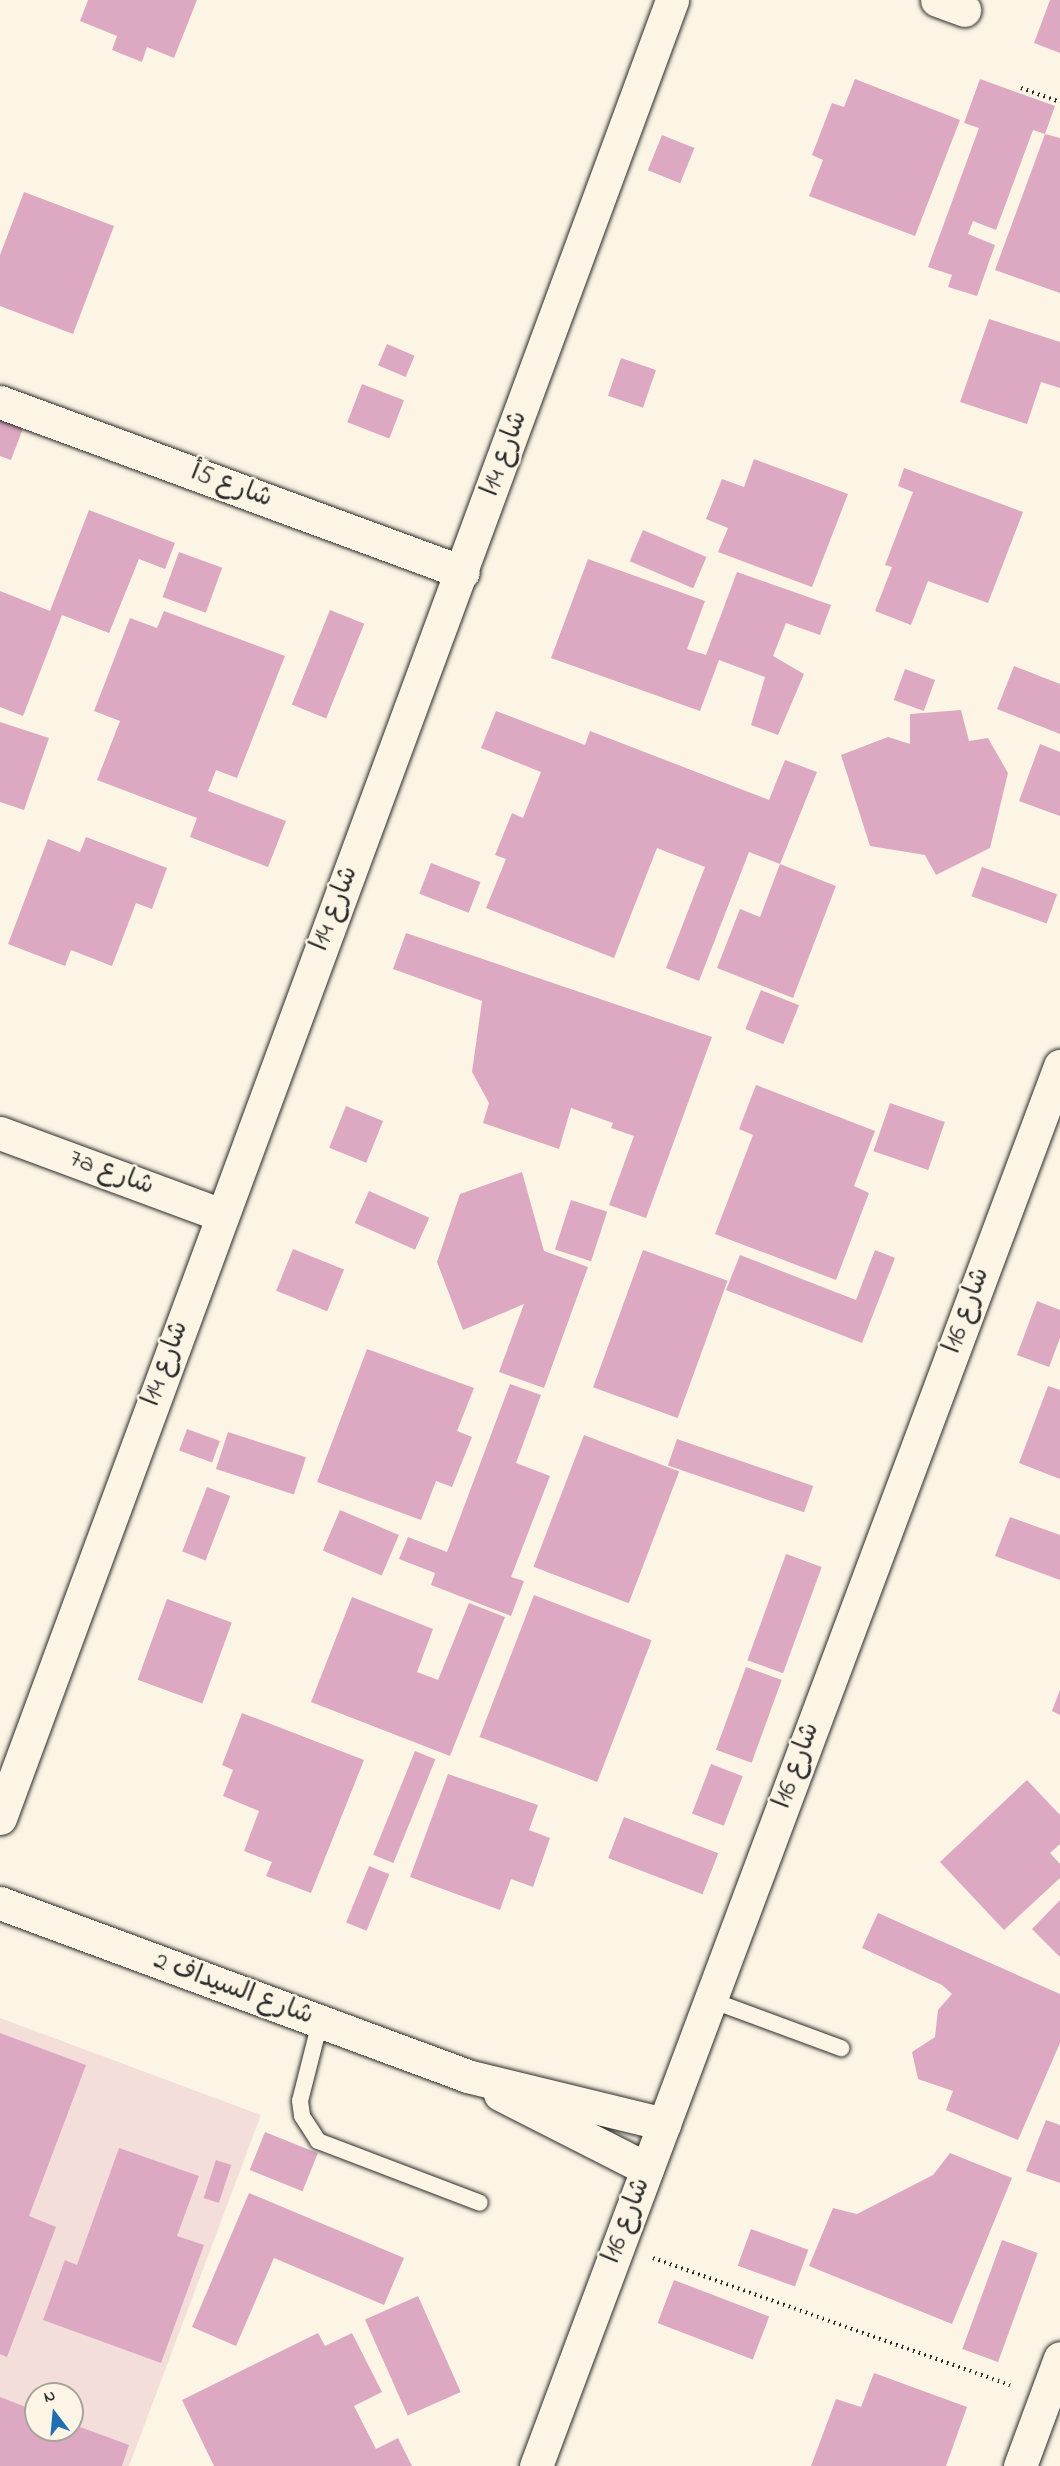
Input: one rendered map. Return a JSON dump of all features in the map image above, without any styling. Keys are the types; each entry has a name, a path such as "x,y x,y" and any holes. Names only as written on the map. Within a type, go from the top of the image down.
{"street":[{"name":"شارع 14ا","path":"0,1818 222,1215 463,572 672,0"},
{"name":"شارع 5أ","path":"0,402 463,572"},
{"name":"شارع 16ا","path":"536,2466 1060,1066"},
{"name":"7a شارع","path":"0,1133 222,1215"},
{"name":"شارع السيداف 2","path":"0,1903 467,2076 664,2124"},
{"name":"شارع السيداف 2","path":"467,2076 647,2169"},
{"path":"1020,2466 1060,2358"}],"lane":[{"path":"711,2000 841,2048"},
{"path":"320,2022 300,2101 302,2116 318,2141 480,2203"}],"path":[{"path":"1021,88 1060,102"},
{"path":"618,2246 1046,2397"}],"shaded area":[{"path":"0,2018 261,2115 129,2466 0,2466"}],"building":[{"path":"88,0 197,0 174,58 147,47 142,62 112,50 117,36 80,21"},
{"path":"1050,0 1060,0 1060,53 1034,43"},
{"path":"855,79 960,120 915,236 809,196 823,160 812,155 832,103 844,107"},
{"path":"980,79 1055,106 1045,134 1033,130 996,230 973,221 968,234 995,245 977,296 948,287 952,275 928,267 979,128 964,123"},
{"path":"1045,134 1060,138 1060,293 995,270"},
{"path":"662,135 694,148 680,183 648,170"},
{"path":"24,192 114,226 73,334 0,306 0,255"},
{"path":"989,319 1060,342 1060,388 1041,382 1027,424 960,402"},
{"path":"387,344 415,356 406,377 378,365"},
{"path":"621,358 656,370 643,408 608,396"},
{"path":"362,384 404,400 389,438 347,422"},
{"path":"0,414 25,423 11,460 0,456"},
{"path":"754,459 848,494 812,587 718,552 728,528 706,519 722,479 744,487"},
{"path":"904,468 1023,512 988,603 928,581 911,625 875,611 892,567 885,565 913,492 898,486"},
{"path":"89,510 175,543 165,569 139,559 109,633 62,615 23,716 0,707 0,591 50,611"},
{"path":"643,530 707,557 693,588 630,561"},
{"path":"179,552 222,568 206,613 163,597"},
{"path":"588,559 705,601 687,649 706,655 737,572 831,605 820,635 786,623 773,656 804,674 778,735 751,725 765,677 719,660 700,711 551,658"},
{"path":"330,610 364,624 326,718 292,705"},
{"path":"164,611 285,656 237,778 216,770 208,791 286,821 268,867 190,837 197,818 97,780 120,721 94,711 130,618 157,628"},
{"path":"1014,666 1060,684 1060,734 997,709"},
{"path":"905,669 935,680 924,711 894,700"},
{"path":"961,710 969,741 988,738 1008,773 990,848 936,875 925,855 870,846 841,755 888,737 910,744 910,714"},
{"path":"496,711 585,745 590,731 769,800 785,760 817,772 780,864 749,852 699,981 666,968 705,867 657,848 614,958 486,908 506,859 495,855 512,813 523,818 541,772 481,748"},
{"path":"0,722 49,738 24,810 0,802"},
{"path":"1040,744 1060,752 1060,816 1019,801"},
{"path":"86,837 167,868 152,909 136,903 112,966 71,950 65,966 8,944 48,839 80,852"},
{"path":"431,863 480,882 469,913 419,894"},
{"path":"780,864 836,886 793,998 717,968 740,909 760,917"},
{"path":"982,867 1057,894 1047,923 971,896"},
{"path":"406,933 712,1037 646,1218 609,1205 634,1136 611,1128 613,1123 571,1108 559,1149 483,1123 489,1103 472,1072 482,1001 393,969"},
{"path":"761,990 799,1005 783,1044 745,1029"},
{"path":"756,1085 875,1131 854,1186 869,1193 836,1280 715,1234 753,1135 739,1129"},
{"path":"890,1103 945,1122 928,1170 873,1151"},
{"path":"346,1106 383,1121 366,1163 329,1148"},
{"path":"522,1172 544,1251 588,1267 544,1388 499,1372 524,1304 463,1330 437,1262 460,1194"},
{"path":"369,1191 429,1218 415,1250 355,1223"},
{"path":"571,1200 607,1212 591,1261 555,1249"},
{"path":"293,1249 344,1270 327,1311 276,1291"},
{"path":"643,1250 728,1281 678,1418 593,1387"},
{"path":"875,1250 895,1258 862,1343 726,1290 740,1255 856,1300"},
{"path":"1037,1301 1060,1310 1060,1338 1049,1367 1017,1355"},
{"path":"367,1349 474,1388 457,1431 472,1437 452,1487 436,1481 421,1520 317,1482"},
{"path":"510,1384 541,1395 516,1463 550,1476 511,1577 524,1581 511,1616 431,1585 435,1573 399,1559 408,1537 447,1552"},
{"path":"1048,1386 1060,1390 1060,1479 1019,1463"},
{"path":"187,1429 220,1441 212,1463 179,1451"},
{"path":"228,1432 306,1457 294,1494 216,1469"},
{"path":"584,1435 679,1472 629,1603 533,1567"},
{"path":"677,1439 813,1486 804,1512 668,1465"},
{"path":"207,1487 230,1496 206,1560 182,1551"},
{"path":"340,1510 399,1535 382,1576 323,1551"},
{"path":"1010,1517 1060,1535 1060,1580 995,1556"},
{"path":"786,1554 822,1567 783,1673 747,1660"},
{"path":"534,1595 652,1640 597,1782 480,1737"},
{"path":"352,1597 433,1629 417,1672 438,1680 469,1603 505,1617 450,1756 311,1702"},
{"path":"167,1599 232,1623 202,1703 138,1680"},
{"path":"746,1667 782,1680 752,1763 716,1750"},
{"path":"1060,1690 1060,1715 1052,1711"},
{"path":"242,1713 364,1760 311,1893 266,1876 272,1862 244,1851 259,1811 223,1796 233,1770 222,1765"},
{"path":"415,1751 435,1759 393,1863 373,1855"},
{"path":"711,1764 743,1776 724,1826 692,1813"},
{"path":"448,1774 538,1805 529,1830 550,1838 533,1887 511,1879 500,1910 410,1877"},
{"path":"1027,1780 1060,1815 1060,1844 1050,1853 1060,1864 1060,1878 1004,1930 940,1862"},
{"path":"624,1817 718,1853 703,1894 608,1858"},
{"path":"369,1866 389,1874 367,1931 346,1923"},
{"path":"1060,1900 1060,1957 1032,1929"},
{"path":"878,1913 1060,1994 1060,2043 1018,2140 946,2110 953,2091 918,2079 912,2052 935,2037 938,2010 952,1994 942,1985 862,1948"},
{"path":"0,2033 86,2065 29,2216 56,2227 7,2357 0,2354"},
{"path":"1046,2120 1060,2125 1060,2183 1026,2171"},
{"path":"265,2132 318,2153 302,2191 250,2170"},
{"path":"119,2148 199,2176 177,2236 204,2245 161,2363 43,2320 65,2260 77,2265"},
{"path":"950,2153 1012,2178 952,2324 809,2266 833,2208 857,2214 933,2175"},
{"path":"216,2160 231,2165 219,2203 204,2198"},
{"path":"249,2193 404,2258 384,2305 274,2258 236,2346 192,2327"},
{"path":"751,2229 808,2250 795,2287 738,2266"},
{"path":"1002,2240 1038,2253 998,2362 962,2349"},
{"path":"674,2280 769,2317 753,2359 658,2323"},
{"path":"418,2296 461,2392 408,2416 365,2320"},
{"path":"318,2333 325,2346 352,2333 382,2392 354,2406 376,2449 398,2438 412,2466 214,2466 182,2400"},
{"path":"874,2373 967,2407 946,2466 811,2466 836,2399 861,2407"},
{"path":"0,2397 24,2406 24,2442 84,2442 84,2428 129,2445 122,2466 0,2466"}]}
